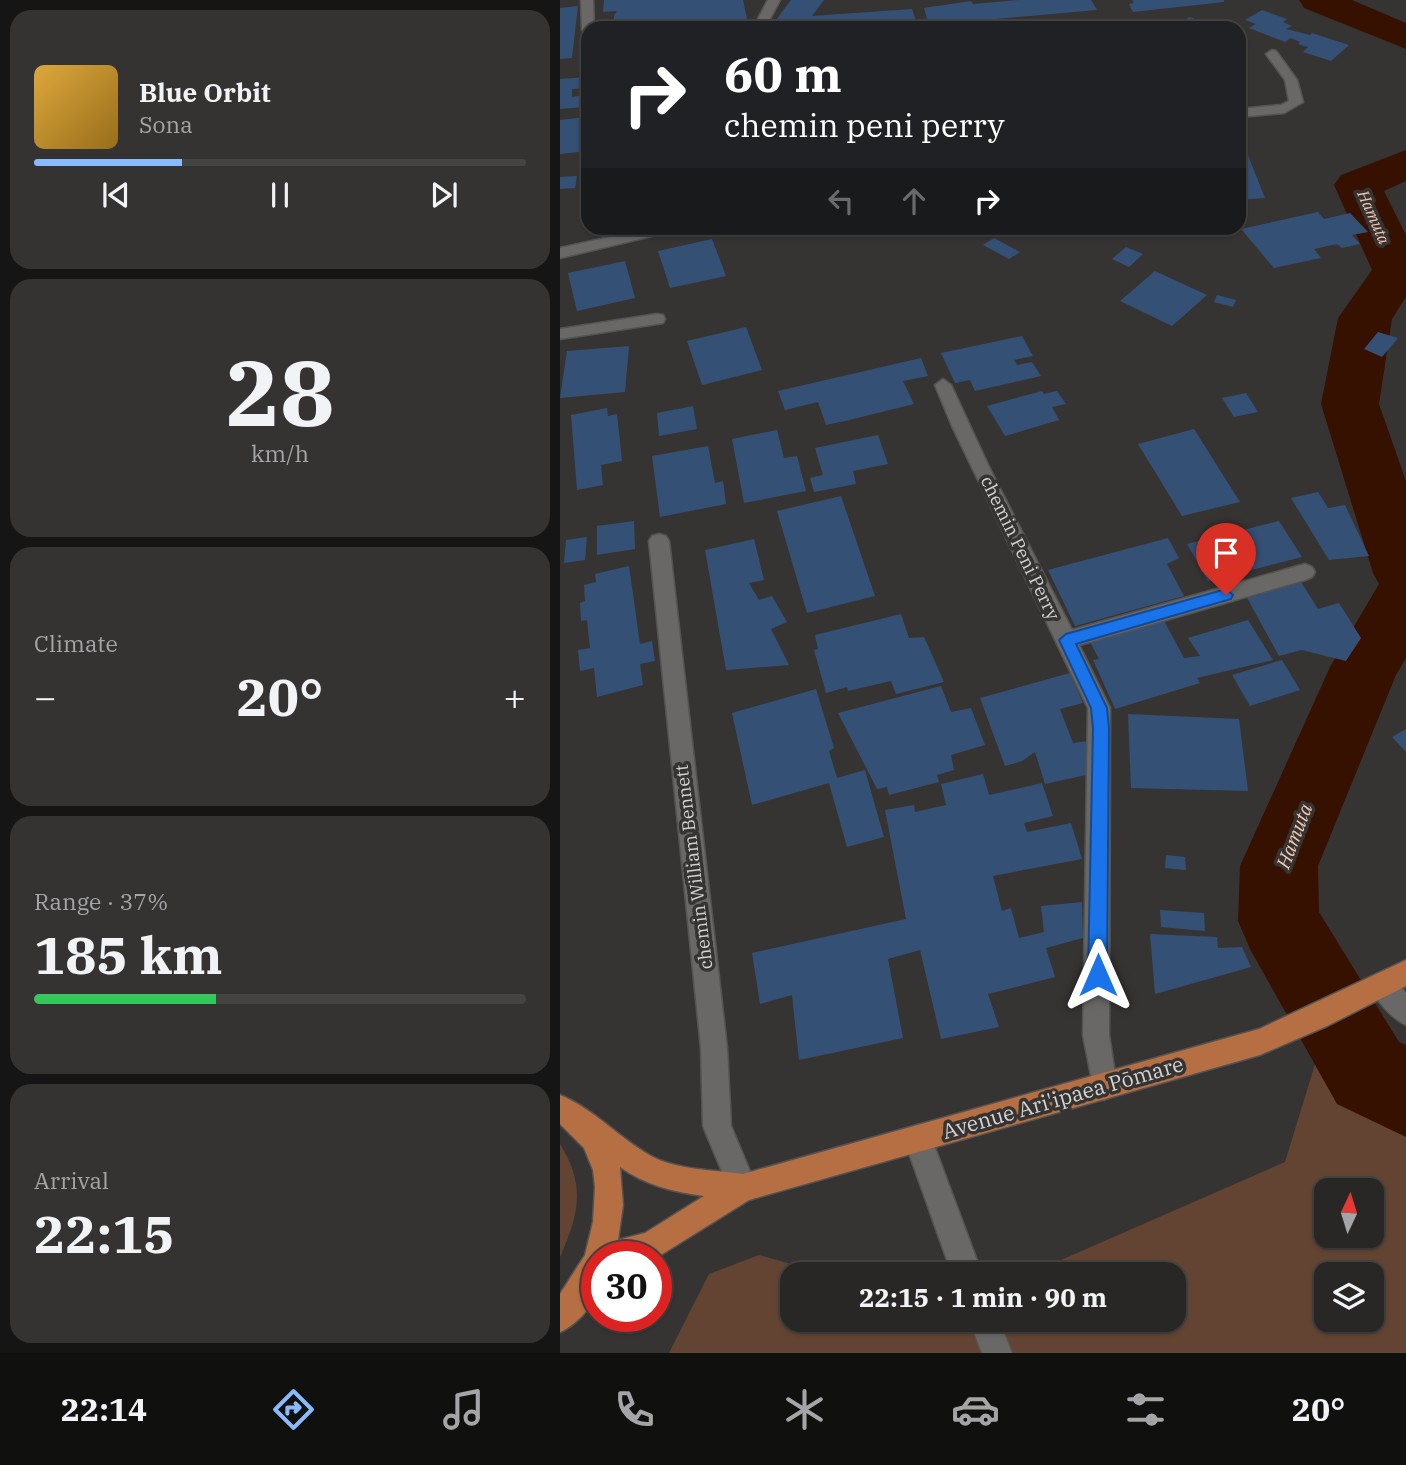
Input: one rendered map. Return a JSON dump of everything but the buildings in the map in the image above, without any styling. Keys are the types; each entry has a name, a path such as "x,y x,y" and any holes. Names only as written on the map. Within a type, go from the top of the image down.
{"main road":[{"name":"Avenue Ari'ipaea Pōmare","path":"659,1241 743,1188 1260,1042 1406,973"},
{"name":"Avenue Ari'ipaea Pōmare","path":"571,1116 645,1168 675,1178 743,1188"},
{"path":"571,1116 597,1144 607,1168 610,1197 608,1228 604,1241"},
{"path":"560,1317 581,1291"}],"street":[{"path":"587,0 588,21"},
{"path":"763,21 774,0"},
{"path":"1246,112 1284,109 1296,102 1291,80 1272,54"},
{"path":"588,247 591,235"},
{"path":"560,253 639,235"},
{"path":"560,334 657,320"},
{"name":"chemin Peni Perry","path":"943,385 1002,513 1099,708 1101,728 1096,1035 1104,1087"},
{"name":"chemin William Bennett","path":"659,541 714,1048 717,1126 743,1188"},
{"name":"chemin Peni Perry","path":"1066,640 1306,572"},
{"path":"1379,987 1406,1012"},
{"path":"918,1139 963,1262"},
{"path":"989,1332 997,1353"}],"shaded area":[{"path":"1316,1061 1406,1111 1406,1353 669,1353 709,1274 759,1255 783,1262 780,1262 780,1332 1186,1332 1186,1262 1056,1262 1285,1162"},
{"path":"560,1144 574,1173 577,1200 572,1227 560,1257"}],"waterway":[{"name":"Hamuta","path":"1318,0 1406,37"},
{"name":"Hamuta","path":"1406,164 1358,185 1398,271 1365,318 1350,404 1406,573"},
{"name":"Hamuta","path":"1406,597 1365,667 1279,866 1279,921 1368,1073 1406,1092"}],"route":[{"path":"1098,975 1101,728 1099,708 1066,640 1226,595"}]}
